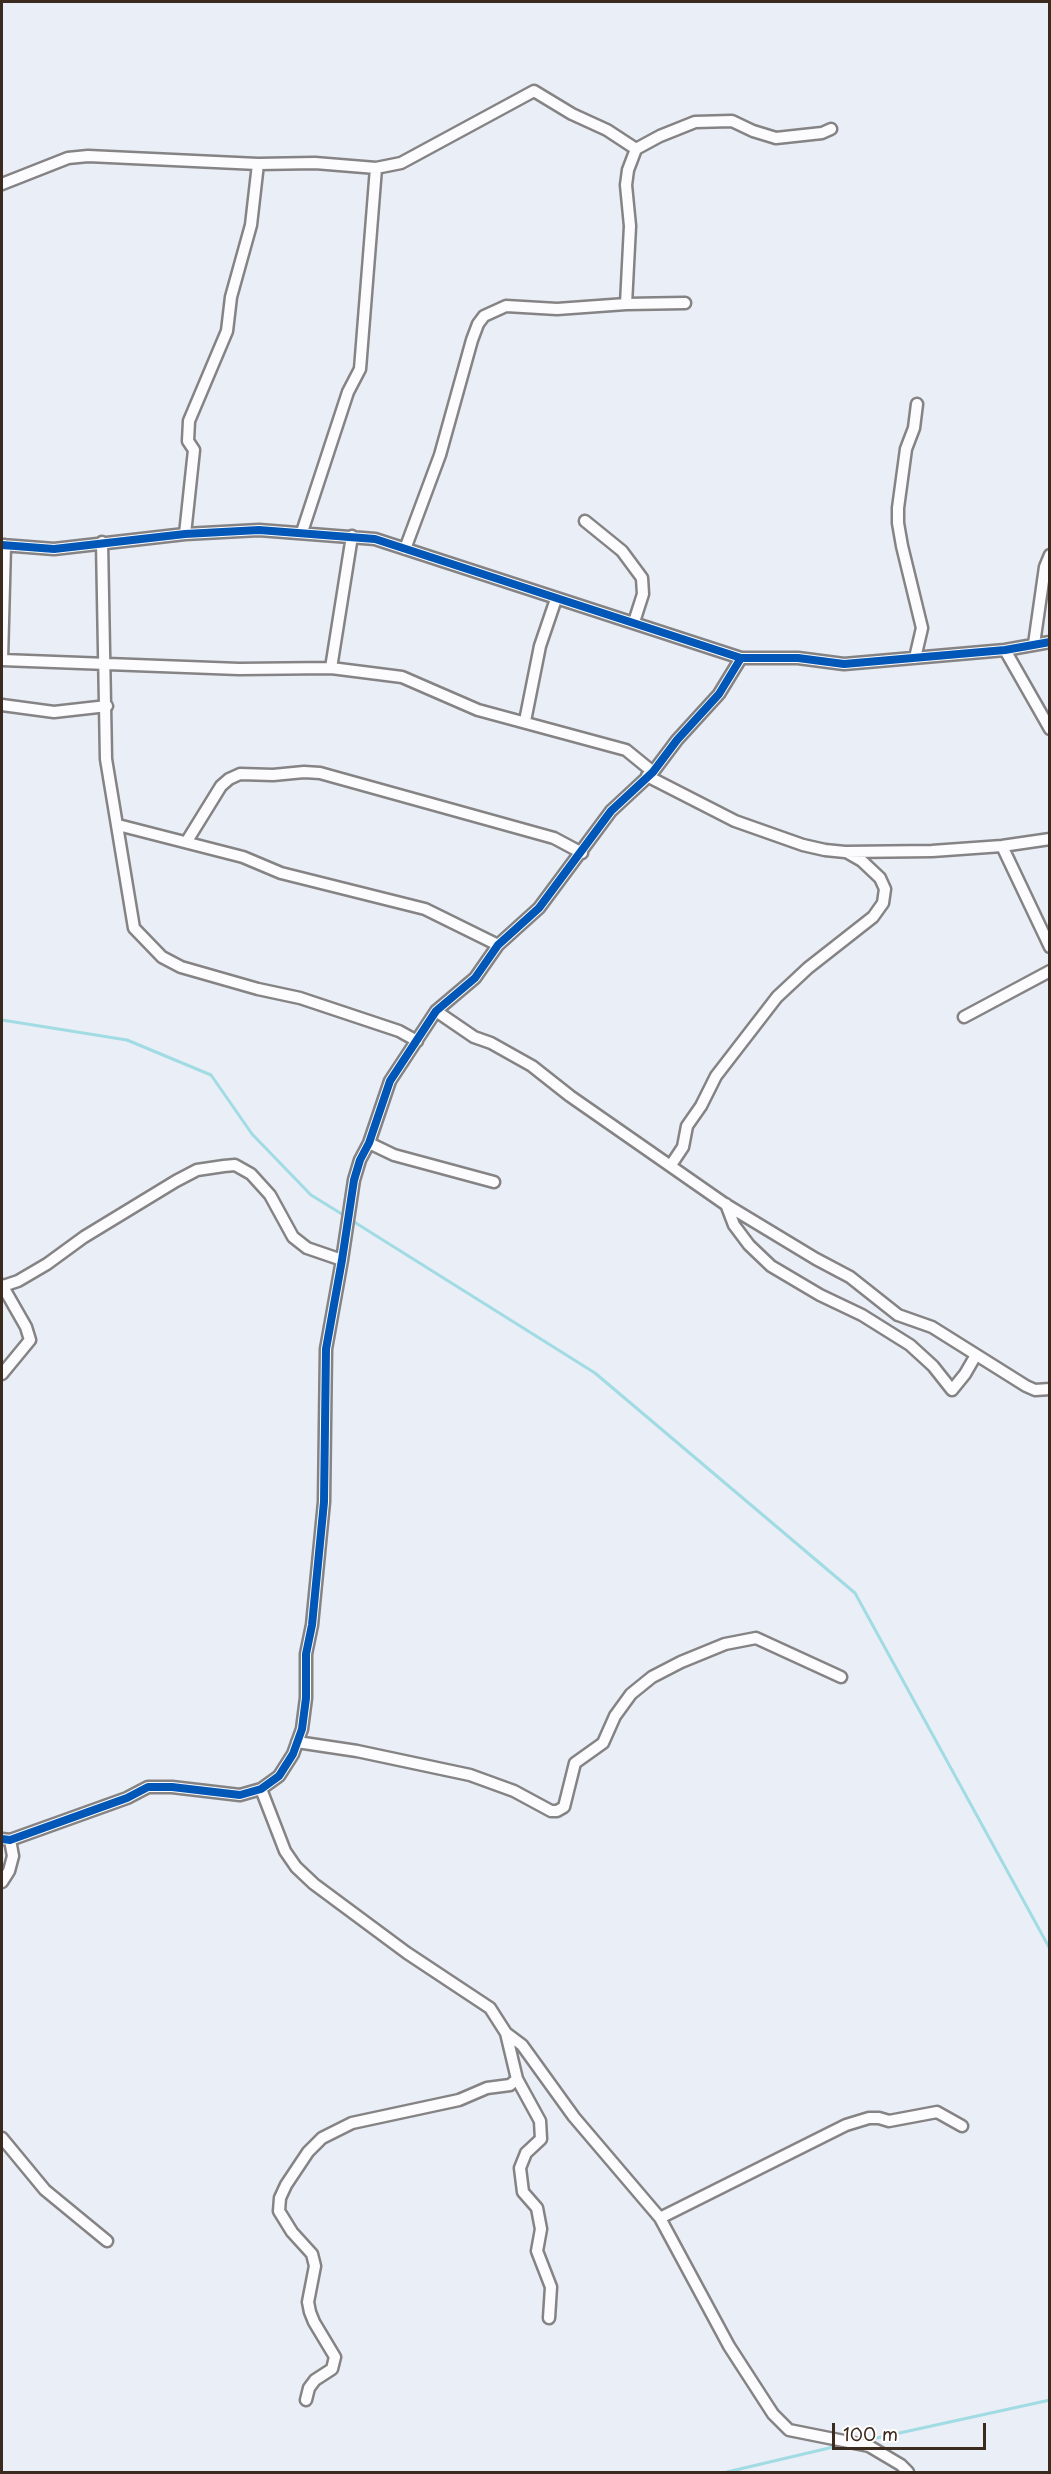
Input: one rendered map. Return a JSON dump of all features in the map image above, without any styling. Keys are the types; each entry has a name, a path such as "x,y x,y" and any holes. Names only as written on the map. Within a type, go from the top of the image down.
{"street":[{"path":"2,184 68,158 88,156 258,164 305,162 376,168 410,158 534,91 572,114 607,130 636,149"},
{"path":"626,304 630,226 626,185 628,170 636,149 660,136 695,122 732,121 753,131 777,138 822,133 831,129"},
{"path":"185,534 194,450 188,441 189,421 227,331 231,297 251,225 258,164"},
{"path":"302,532 348,392 360,369 376,168"},
{"path":"405,549 440,455 472,340 484,316 506,306 557,309 685,303"},
{"path":"915,658 922,628 897,516 906,449 914,428 917,404"},
{"path":"585,521 622,551 642,578 644,594 634,622"},
{"path":"1050,642 1005,650 844,664 798,658 741,658 375,539 259,530 185,534 54,549 3,545 2,660 104,662 239,669 331,668 402,677 478,710 626,750 650,774 735,821 803,845 845,852 932,851 1002,846 1050,839"},
{"path":"331,668 352,536"},
{"path":"102,542 107,706 106,759 134,928 162,957 208,976 310,1001 399,1031 417,1041"},
{"path":"1034,644 1045,567 1050,555"},
{"path":"525,721 540,646 556,599"},
{"path":"1005,650 1050,729"},
{"path":"2,1882 9,1871 13,1856 6,1840 127,1798 148,1787 171,1787 240,1795 261,1789 279,1776 293,1754 302,1729 306,1698 306,1654 312,1625 324,1502 326,1349 354,1180 390,1081 436,1011 475,978 498,945 539,908 611,811 650,774 676,740 719,694 741,658"},
{"path":"2,705 54,712 107,706"},
{"path":"187,841 214,796 230,779 240,774 273,775 304,772 320,773 554,838 582,853"},
{"path":"118,825 243,857 281,873 424,909 498,945"},
{"path":"1002,846 1050,947"},
{"path":"671,1165 684,1147 687,1126 701,1106 716,1076 777,997 808,968 873,917 883,903 885,889 879,878 862,861 845,852"},
{"path":"964,1017 1050,971"},
{"path":"436,1011 474,1037 491,1043 532,1066 570,1096 725,1204 850,1277 898,1315 932,1327 1035,1390 1050,1389"},
{"path":"369,1143 394,1155 494,1182"},
{"path":"2,1374 30,1340 2,1285 18,1281 47,1264 84,1237 176,1180 197,1170 236,1165 251,1174 270,1195 293,1237 307,1248 342,1260"},
{"path":"725,1204 734,1225 749,1245 771,1266 820,1295 862,1315 910,1345 933,1366 952,1390 976,1355"},
{"path":"297,1742 357,1751 470,1775 514,1791 551,1811 557,1811 564,1807 575,1763 603,1743 615,1716 631,1694 652,1677 681,1662 725,1644 756,1638 841,1677"},
{"path":"261,1789 280,1840 296,1867 314,1884 407,1953 490,2008 506,2033 517,2079 540,2121 541,2139 526,2153 520,2168 524,2192 537,2208 541,2229 537,2251 551,2287 549,2318"},
{"path":"506,2033 522,2045 574,2118 660,2218 729,2346 773,2414 789,2430 869,2446 901,2465 908,2472"},
{"path":"306,2400 309,2388 315,2380 332,2369 336,2357 310,2312 308,2302 315,2266 312,2254 292,2232 279,2211 280,2198 294,2171 308,2151 322,2138 352,2123 459,2100 487,2088 510,2085 517,2079"},
{"path":"660,2218 846,2125 869,2118 889,2121 937,2112 962,2126"},
{"path":"2,2138 45,2190 107,2241"}],"waterway":[{"path":"2,1020 127,1040 211,1075 252,1134 311,1195 345,1216"},
{"path":"351,1220 595,1373 855,1593 1050,1949"},
{"path":"863,2441 1050,2400"},
{"path":"727,2472 842,2445"}],"cycle path":[{"path":"2,545 54,549 185,534 259,530 375,539 741,658 798,658 844,664 1005,650 1050,642"},
{"path":"2,1839 10,1840 127,1798 148,1787 172,1787 240,1795 261,1789 279,1776 293,1754 302,1729 306,1698 306,1654 312,1625 324,1502 326,1349 354,1180 390,1081 436,1011 475,978 498,945 539,908 611,811 653,772 677,740 719,694 741,658"}]}
